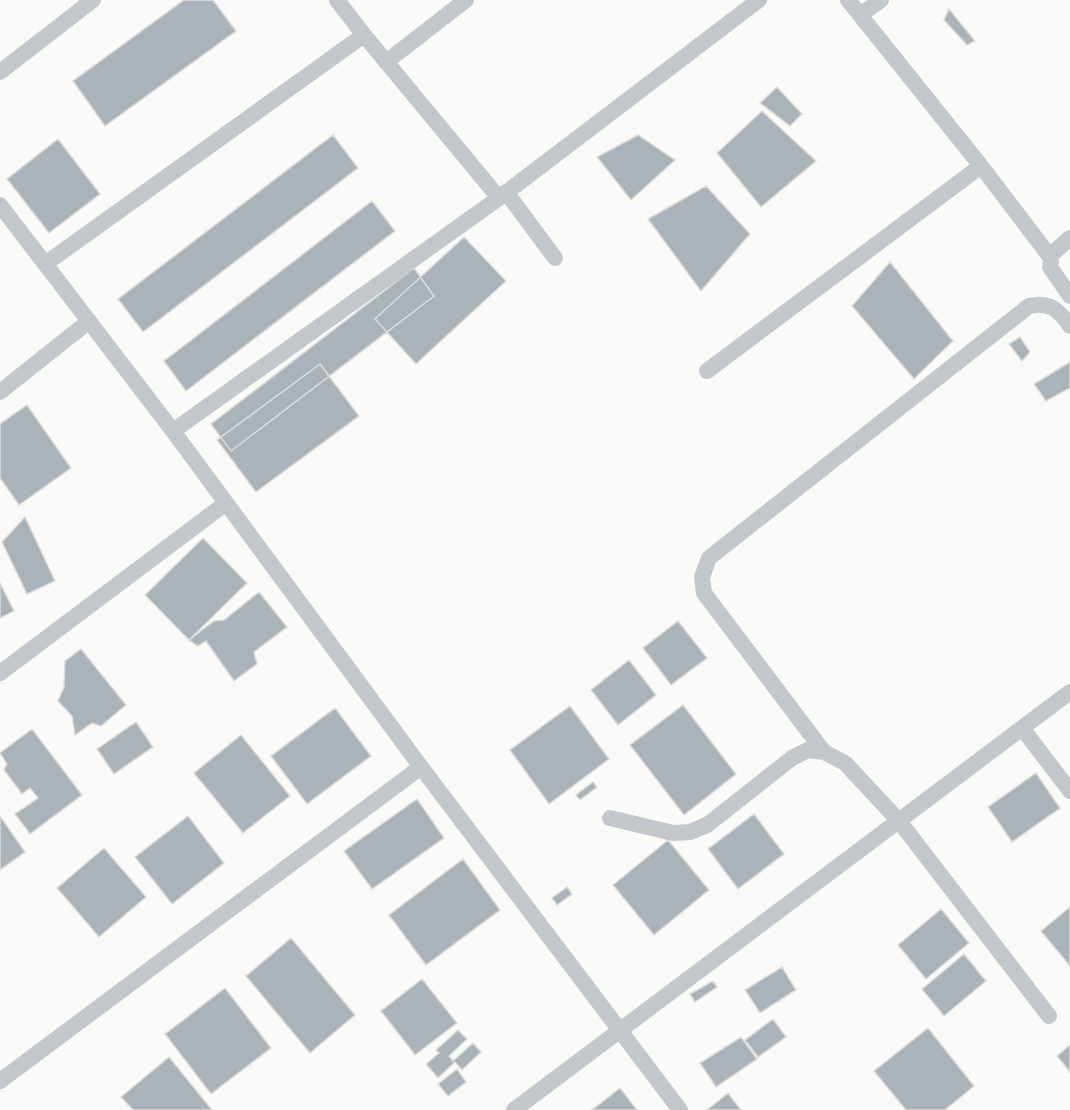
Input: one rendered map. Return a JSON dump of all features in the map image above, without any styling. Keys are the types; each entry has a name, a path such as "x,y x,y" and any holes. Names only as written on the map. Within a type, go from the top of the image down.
{"street":[{"path":"0,72 93,0"},
{"path":"337,0 386,62 555,258"},
{"path":"386,62 466,0"},
{"path":"173,431 502,195 759,0"},
{"path":"848,0 981,166 1051,258"},
{"path":"860,15 881,0"},
{"path":"45,264 364,35"},
{"path":"707,371 981,166"},
{"path":"0,205 173,431 421,767 680,1110"},
{"path":"1070,238 1060,245 1051,258 1050,267 1070,296"},
{"path":"824,752 704,592 702,577 709,558 1029,306 1038,304 1051,306 1061,313 1070,326"},
{"path":"0,392 88,322"},
{"path":"0,673 226,503"},
{"path":"514,1110 1070,692"},
{"path":"1022,728 1070,791"},
{"path":"610,818 673,833 690,832 707,825 792,758 808,750 824,752 845,763 899,821 1049,1016"},
{"path":"0,1081 421,767"}],"building":[{"path":"184,0 213,0 236,31 105,126 73,81"},
{"path":"949,9 975,41 967,45 944,20"},
{"path":"777,87 802,114 790,126 760,103"},
{"path":"762,111 816,161 761,207 717,153"},
{"path":"333,135 358,168 143,332 118,299"},
{"path":"638,135 675,160 631,200 597,157"},
{"path":"58,139 100,194 49,233 7,179"},
{"path":"706,186 750,234 701,291 648,219"},
{"path":"372,201 395,231 186,391 164,361"},
{"path":"464,237 506,281 416,364 375,319"},
{"path":"890,262 953,341 914,379 852,306"},
{"path":"414,268 434,296 231,451 211,424"},
{"path":"1020,337 1030,352 1022,361 1009,344"},
{"path":"1070,362 1070,388 1046,401 1034,384"},
{"path":"320,364 359,416 256,492 217,440"},
{"path":"27,405 71,468 19,505 0,478 0,424"},
{"path":"25,517 55,581 27,594 2,542"},
{"path":"203,538 247,583 189,640 145,595"},
{"path":"0,583 14,611 0,618"},
{"path":"259,592 287,627 254,652 257,664 234,681 206,641 198,646 189,640 214,621 224,620"},
{"path":"678,621 707,658 671,685 643,648"},
{"path":"81,649 126,705 101,726 92,723 75,735 72,716 58,701 64,687 65,661"},
{"path":"629,660 656,695 618,725 591,690"},
{"path":"683,705 736,774 684,815 630,745"},
{"path":"570,706 609,759 549,804 510,750"},
{"path":"335,708 371,756 307,804 271,756"},
{"path":"136,722 153,747 114,774 97,749"},
{"path":"32,729 82,795 30,834 15,814 38,798 30,788 22,794 4,770 7,764 0,753"},
{"path":"241,735 290,796 243,833 194,773"},
{"path":"1036,773 1060,808 1012,842 988,807"},
{"path":"593,782 597,787 580,800 576,795"},
{"path":"417,799 444,838 372,889 344,851"},
{"path":"754,814 784,854 738,889 708,849"},
{"path":"0,816 25,852 0,870"},
{"path":"188,816 224,863 172,904 135,857"},
{"path":"668,840 709,890 654,935 613,885"},
{"path":"104,848 146,897 99,937 57,888"},
{"path":"463,859 500,910 426,965 389,915"},
{"path":"567,887 572,894 557,905 552,898"},
{"path":"1070,907 1070,966 1041,931"},
{"path":"941,909 969,943 926,979 898,945"},
{"path":"291,938 355,1015 310,1053 246,976"},
{"path":"964,954 986,981 944,1016 922,989"},
{"path":"782,967 796,990 760,1013 745,990"},
{"path":"422,979 457,1023 415,1055 381,1011"},
{"path":"713,981 717,987 695,1002 690,994"},
{"path":"225,988 271,1048 211,1094 165,1034"},
{"path":"773,1019 786,1037 758,1057 745,1040"},
{"path":"928,1028 974,1086 945,1110 906,1110 874,1071"},
{"path":"458,1030 467,1039 449,1056 453,1061 473,1043 481,1052 462,1070 455,1062 438,1078 426,1064 439,1053 436,1050"},
{"path":"741,1037 757,1059 716,1087 700,1063"},
{"path":"1070,1045 1070,1072 1057,1056"},
{"path":"169,1057 212,1110 133,1110 121,1097"},
{"path":"457,1069 466,1082 448,1096 438,1084"},
{"path":"620,1088 637,1110 592,1110"},
{"path":"728,1093 741,1110 707,1110"}]}
